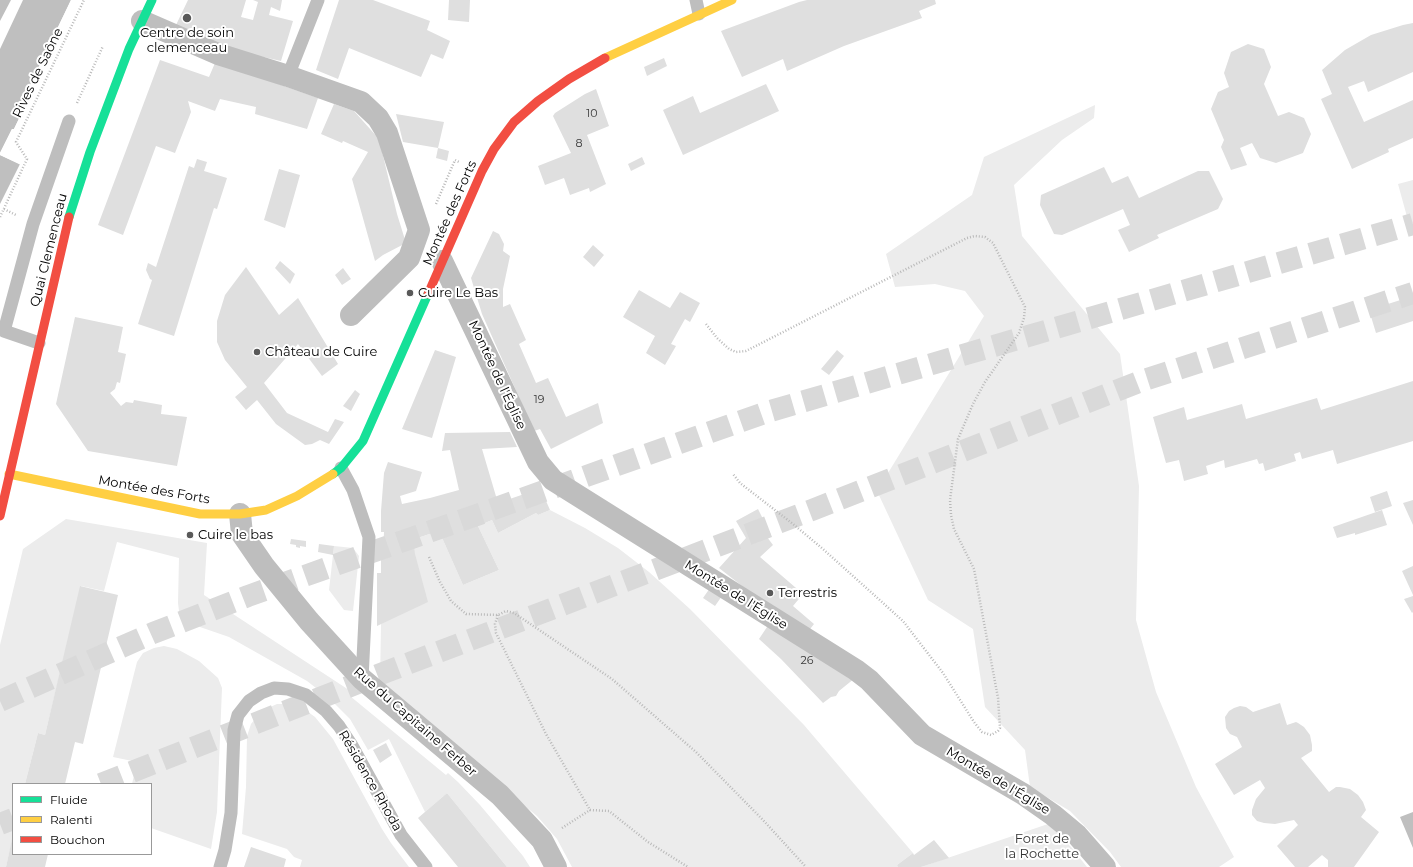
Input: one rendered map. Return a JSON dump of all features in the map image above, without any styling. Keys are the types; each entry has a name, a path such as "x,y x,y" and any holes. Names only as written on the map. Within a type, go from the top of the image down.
{"street":[{"name":"Quai Clemenceau","path":"0,516 39,343 67,226 80,180 129,49 152,0"},
{"name":"Montée des Forts","path":"9,474 200,514 240,514 266,510 297,496 322,482 340,468 363,441 482,171 494,149 514,122 538,101 569,79 597,62 732,0"},
{"path":"142,21 218,54 288,76 360,102 378,118 387,133 419,230 409,258 351,315"},
{"name":"Montée de l'Église","path":"442,260 538,462 553,480 856,670 869,680 922,735 1023,794 1053,815 1077,835 1105,867"},
{"name":"Rue du Capitaine Ferber","path":"240,514 242,534 264,566 309,621 362,680 500,795 542,840 556,867"}],"lane":[{"path":"288,76 318,0"},
{"path":"696,0 699,14"},
{"path":"39,343 4,331 33,224 69,121"},
{"path":"340,468 353,490 369,537 362,680"},
{"name":"Résidence Rhoda","path":"220,867 232,813 234,730 238,714 249,701 261,693 274,688 288,689 306,695 330,716 351,744 401,835 426,867"}],"path":[{"name":"Rives de Saône","path":"0,217 28,159 16,142 84,0"},
{"path":"69,121 99,55"},
{"path":"433,210 455,160"},
{"path":"706,324 717,338 729,349 736,352 746,350 967,238 975,236 985,237 993,243 1025,307 1024,318 1019,333 985,382 973,404 958,439 950,500 954,529 974,569 998,698 1000,728 998,731 991,736 982,732 943,673 903,621 817,544 740,484 733,474"},
{"path":"429,557 440,582 451,600 466,614 498,616"},
{"path":"590,810 546,734 496,633 494,624 498,616 506,611 514,613 612,679 696,752 763,820 806,867"},
{"path":"542,840 590,810 609,811 648,842 688,867"}],"green space":[{"path":"1095,105 1094,118 1062,140 1014,185 1022,236 1120,354 1139,486 1136,620 1156,692 1196,787 1234,857 1219,867 1121,867 1110,852 1070,811 1030,787 1025,750 985,707 973,629 928,600 877,491 984,316 965,291 935,284 895,287 886,254 972,195 984,157"},
{"path":"1413,180 1413,223 1409,224 1398,184"},
{"path":"550,510 585,528 618,548 649,572 690,609 804,725 913,853 897,865 898,867 572,867 557,839 537,816 384,689 380,682 381,624 415,554 414,539 439,531 463,585 499,570 478,526 492,520 498,533 536,513 538,515"},
{"path":"66,519 207,543 204,595 352,692 350,696 446,775 448,773 458,782 480,805 523,856 530,867 507,867 447,793 425,812 389,739 368,750 350,719 330,699 307,681 229,637 200,627 179,611 179,558 117,542 104,591 81,586 45,735 38,733 25,783 12,783 12,840 6,867 0,867 0,645 23,549"},
{"path":"334,546 353,548 359,556 353,611 344,610 329,590"},
{"path":"164,646 177,649 199,661 218,678 222,688 217,812 211,849 152,828 152,783 132,783 137,762 113,757 137,662 143,653 154,648"},
{"path":"277,704 295,705 304,709 315,717 333,739 382,829 409,867 300,867 302,860 294,857 287,849 242,834 246,787 247,736 251,724 259,714"},
{"name":"Foret de la Rochette","path":"1048,824 1071,847 1087,867 921,867"}],"shaded area":[{"path":"0,0 71,0 22,102 26,104 0,153"},
{"path":"0,155 20,164 0,204"},
{"path":"1413,812 1413,848 1400,817"}],"pier":[{"path":"11,0 23,0 0,49 0,21"},
{"path":"71,0 73,1 25,101 28,105 16,130 13,131 2,153 21,162 21,165 0,155 0,153 26,104 22,102"}],"building":[{"path":"188,0 246,0 241,17 253,20 258,2 253,0 282,0 280,11 271,7 269,15 293,21 281,61 224,48 176,25"},
{"path":"339,0 373,0 430,21 427,30 450,41 443,59 431,54 421,77 349,48 338,79 316,70"},
{"path":"449,0 470,0 469,22 448,20"},
{"path":"807,0 935,0 936,4 919,11 922,18 844,46 787,71 783,59 742,77 721,31"},
{"path":"1413,23 1413,72 1368,92 1364,81 1348,87 1364,122 1413,100 1413,138 1388,149 1389,152 1352,169 1321,99 1332,94 1322,70 1345,50 1371,35"},
{"path":"1248,44 1264,49 1271,67 1264,84 1278,116 1289,112 1304,118 1311,134 1303,153 1276,163 1260,158 1252,143 1240,148 1247,165 1231,170 1221,147 1224,140 1211,109 1218,92 1229,87 1224,73 1231,52"},
{"path":"664,58 667,66 647,76 644,67"},
{"path":"160,60 209,77 215,63 318,98 307,129 255,114 256,107 220,99 215,111 188,101 191,112 175,153 156,146 123,235 98,225"},
{"path":"766,84 779,111 683,155 663,110 693,96 700,113"},
{"path":"596,89 609,126 587,135 606,184 590,192 589,188 570,195 564,178 545,185 538,166 571,153 553,116 555,113 585,94"},
{"path":"334,104 354,111 379,139 397,214 406,243 375,261 352,179 368,152 343,141 342,143 321,134"},
{"path":"396,114 444,122 438,148 403,142"},
{"path":"438,148 449,151 447,161 436,158"},
{"path":"642,157 645,164 631,171 628,164"},
{"path":"197,159 207,162 204,171 227,178 217,209 214,208 174,336 138,324 152,280 150,279 146,270 148,263 156,267 189,166 194,168"},
{"path":"1104,167 1112,183 1128,176 1139,198 1198,171 1209,171 1223,199 1218,209 1157,235 1159,238 1129,252 1118,230 1130,225 1123,209 1062,235 1054,234 1040,205 1041,195"},
{"path":"279,169 300,175 285,228 264,220"},
{"path":"493,231 499,234 504,244 503,251 510,256 503,289 503,307 510,304 526,340 519,344 536,383 548,378 566,417 598,403 603,423 551,449 540,429 534,431 482,314 471,278"},
{"path":"593,245 604,255 594,267 583,257"},
{"path":"280,261 295,274 290,284 275,268"},
{"name":"Château de Cuire","path":"246,267 279,315 298,298 338,364 322,376 298,344 264,383 287,413 328,432 335,419 344,422 329,444 320,440 312,444 305,445 276,424 257,400 246,410 235,397 247,387 225,360 217,342 217,321 225,295"},
{"path":"343,268 351,279 342,285 335,275"},
{"path":"639,290 670,308 680,292 700,303 690,322 685,319 671,344 676,346 665,365 646,353 655,336 623,317"},
{"path":"1413,296 1413,321 1376,333 1369,310"},
{"path":"75,317 123,327 118,352 126,354 120,383 117,382 115,389 110,393 121,406 126,402 133,403 134,400 162,405 161,414 187,417 177,466 88,451 56,404"},
{"path":"435,350 456,357 432,438 402,429"},
{"path":"837,350 844,356 829,375 821,369"},
{"path":"1413,381 1413,441 1337,464 1333,450 1302,459 1300,452 1294,454 1296,461 1265,471 1263,463 1259,464 1257,459 1225,468 1224,460 1206,466 1208,474 1184,481 1179,460 1166,463 1153,417 1184,407 1187,420 1242,404 1246,419 1317,398 1321,410"},
{"path":"355,390 360,394 351,411 343,406"},
{"path":"510,432 517,447 482,449 498,503 536,490 543,494 550,510 538,515 536,513 498,533 492,520 478,526 499,570 463,585 439,531 414,539 415,554 428,602 377,626 377,573 381,573 381,554 383,554 384,532 381,532 381,511 384,473 388,462 422,472 416,491 400,496 402,504 430,498 459,490 450,450 442,451 445,433"},
{"path":"1387,491 1392,506 1375,512 1370,497"},
{"path":"1413,500 1413,525 1403,503"},
{"path":"758,509 771,535 767,537 773,545 760,557 803,594 793,606 814,624 807,633 783,618 719,568 746,538 736,521"},
{"path":"1382,510 1387,525 1355,535 1355,533 1337,538 1333,527"},
{"path":"291,539 306,541 306,547 300,546 300,548 296,547 296,545 290,544"},
{"path":"319,544 334,546 333,555 318,552"},
{"path":"1413,566 1413,595 1402,571"},
{"path":"80,586 118,595 83,744 75,742 65,783 25,783 38,733 45,735"},
{"path":"710,588 722,596 715,606 703,598"},
{"path":"1413,596 1413,612 1412,613 1404,599"},
{"path":"769,624 855,678 839,691 836,696 831,697 823,703 781,659 759,639"},
{"path":"1280,703 1287,725 1296,722 1304,727 1310,735 1312,751 1301,758 1329,792 1336,787 1340,787 1350,789 1358,795 1366,810 1361,817 1379,832 1354,867 1328,867 1328,860 1322,855 1308,867 1295,867 1277,846 1298,825 1294,820 1275,824 1257,821 1252,815 1252,810 1256,799 1265,788 1260,780 1234,795 1215,764 1242,747 1237,737 1230,734 1226,728 1225,717 1229,711 1240,706 1246,707 1253,712"},
{"path":"386,743 392,755 380,763 373,750"},
{"path":"447,793 507,867 458,867 418,818"},
{"path":"12,839 12,855 48,855 45,867 6,867"},
{"path":"934,840 949,858 921,867 898,867 897,865 913,853 914,855"},
{"path":"251,847 286,859 284,867 244,867"}],"tunnel":[{"path":"0,701 153,633 248,596 767,412 1413,224"},
{"path":"104,783 391,670 812,510 1144,380 1413,293"},
{"path":"0,824 12,819"}],"traffic: fast":[{"path":"69,217 90,152 129,49 152,0"},
{"path":"333,474 341,468 363,441 428,294"}],"traffic: slow":[{"path":"605,58 732,0"},
{"path":"9,474 200,514 240,514 266,510 297,496 333,474"}],"traffic: jam":[{"path":"428,294 482,171 494,149 514,122 538,101 569,79 605,58"},
{"path":"0,516 69,217"}],"place":[{"name":"Centre de soin clemenceau","path":"187,18"},
{"name":"Cuire Le Bas","path":"410,293"},
{"name":"Château de Cuire","path":"257,352"},
{"name":"Cuire le bas","path":"190,535"},
{"name":"Terrestris","path":"770,593"}]}
